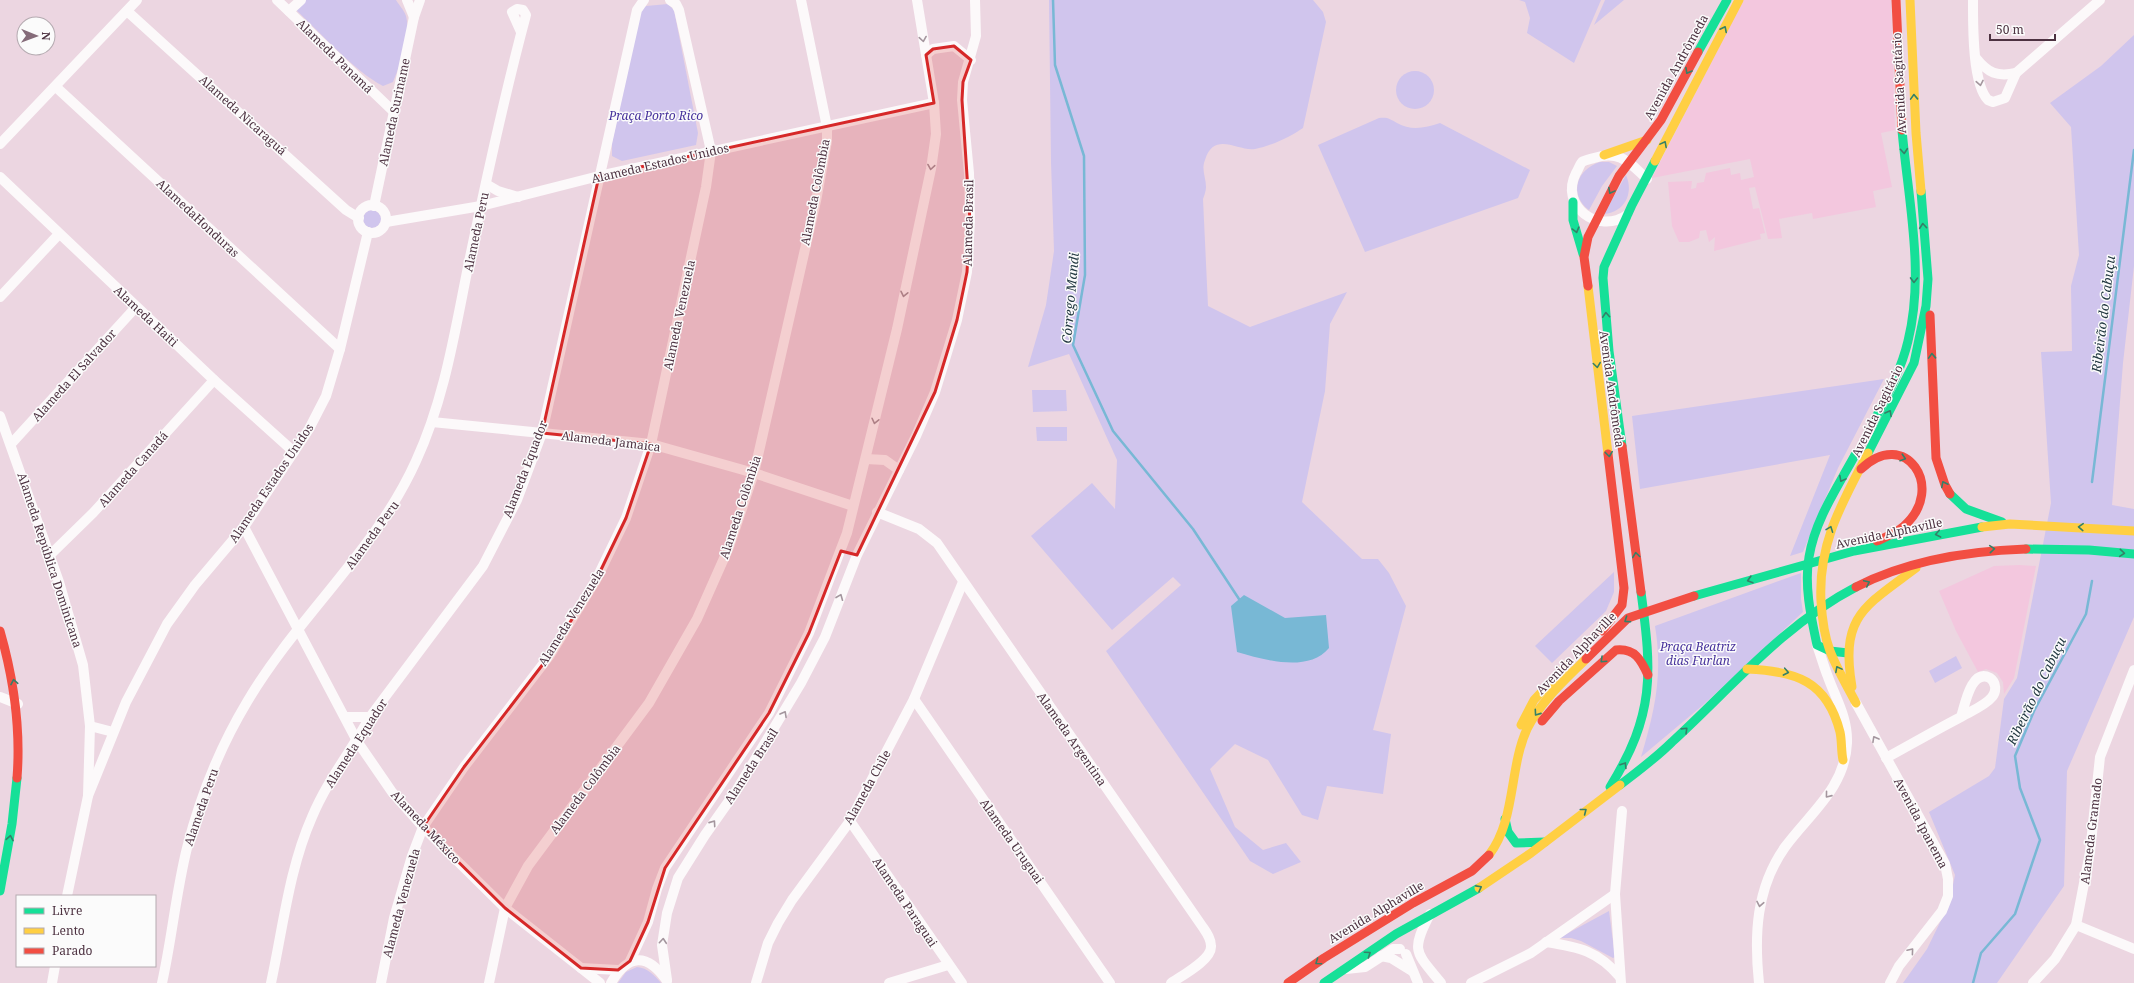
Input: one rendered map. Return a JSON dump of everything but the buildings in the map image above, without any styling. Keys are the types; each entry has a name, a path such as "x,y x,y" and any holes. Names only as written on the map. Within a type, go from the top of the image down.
{"main road":[{"name":"Avenida Andrômeda","path":"1514,781 1516,741 1523,719 1531,703 1548,683 1604,630 1622,604 1624,588 1616,513 1584,257 1588,237 1628,162 1647,140 1670,106 1727,0"},
{"name":"Avenida Andrômeda","path":"1602,797 1627,762 1638,738 1646,703 1649,679 1646,628 1609,351 1603,274 1608,256 1627,215 1739,0"},
{"name":"Avenida Sagitário","path":"1868,431 1899,369 1908,340 1913,303 1914,260 1897,77 1896,0"},
{"name":"Avenida Sagitário","path":"1856,703 1830,651 1822,623 1820,580 1824,551 1836,514 1856,473 1904,386 1914,363 1922,333 1928,279 1916,133 1910,0"},
{"path":"1604,155 1647,140"},
{"path":"1573,202 1573,220 1584,257"},
{"path":"1914,260 1926,260"},
{"path":"1928,279 1932,339 1936,458 1940,476 1957,502 1970,513 2010,524"},
{"path":"1914,363 1921,349 1932,339"},
{"path":"1600,394 1610,397 1616,395"},
{"path":"1604,415 1611,414 1619,417"},
{"name":"Avenida Sagitário","path":"1817,645 1810,611 1808,581 1809,557 1818,529 1831,500 1861,443"},
{"path":"1854,551 1894,533 1908,523 1920,505 1923,488 1921,474 1914,463 1904,457 1891,455 1879,456 1856,473"},
{"path":"1616,513 1624,520 1632,520"},
{"name":"Avenida Alphaville","path":"1288,983 1338,949 1413,903 1472,871 1490,854 1506,817 1523,743 1527,730 1535,716 1552,694 1628,618 1677,601 1854,551 1960,530 2010,524 2134,531"},
{"path":"1324,983 1404,929 1487,884 1546,842 1602,797 1660,754 1747,669 1796,625 1832,600 1894,571 1944,556 1990,549 2013,548 2075,548 2134,554"},
{"path":"1856,703 1848,653 1849,639 1855,623 1866,606 1923,562"},
{"path":"0,631 10,665 18,704 20,728 18,791 0,890"},
{"path":"1817,645 1830,651 1848,653"},
{"path":"1523,743 1559,701 1616,650 1631,650 1639,656 1649,679"},
{"path":"1747,669 1793,673 1813,685 1823,694 1832,708 1840,734 1843,760"},
{"path":"1506,817 1506,830 1516,843 1546,842"},
{"path":"1338,949 1337,958 1346,969"}],"street":[{"path":"0,144 56,87 137,0"},
{"name":"Alameda Panamá","path":"277,0 394,112"},
{"path":"289,11 300,0"},
{"path":"407,0 414,17"},
{"name":"Alameda Suriname","path":"374,206 414,17 420,0"},
{"name":"Alameda Equador","path":"271,983 294,870 311,818 330,779 370,717 483,566 517,500 542,433 637,10 644,0"},
{"path":"670,0 679,10 711,151"},
{"name":"Alameda Colômbia","path":"490,983 505,908 528,866 649,703 704,605 729,547 754,473 816,201 827,141 827,127 801,0"},
{"name":"Alameda Brasil","path":"630,961 648,922 656,889 665,868 769,713 809,633 841,551 866,459 897,329 931,169 936,134 934,103 917,0"},
{"name":"Alameda Brasil","path":"668,981 662,945 667,913 678,878 760,752 801,683 825,637 857,555 916,436 935,392 957,320 967,272 970,197 962,100 963,82 971,60 976,36 976,0"},
{"path":"1973,0 1973,38 1982,90 1988,100 1993,102 2004,98 2016,73 2100,0"},
{"name":"Alameda Nicaraguá","path":"127,10 346,210 359,218"},
{"name":"Alameda Peru","path":"162,983 186,850 203,795 226,738 265,673 374,535 397,500 432,422 444,387 481,206 521,32"},
{"path":"926,55 933,49 954,46 971,60"},
{"path":"1976,58 1990,72 1998,75 2016,73"},
{"name":"AlamedaHonduras","path":"56,87 340,349"},
{"name":"Alameda Estados Unidos","path":"386,222 481,206 599,176 934,103"},
{"name":"Alameda Venezuela","path":"381,983 394,918 412,856 423,827 464,767 550,654 596,580 626,518 651,444 705,194 711,151"},
{"path":"1627,215 1613,222 1596,221 1582,213 1573,202 1573,178 1582,162 1604,155 1621,158 1628,162 1647,179"},
{"name":"Alameda Haiti","path":"0,177 58,234 214,380 294,452"},
{"path":"486,184 498,191 518,197"},
{"path":"374,206 383,210 386,222 381,230 368,232 361,227 359,218 362,210 374,206"},
{"name":"Alameda Estados Unidos","path":"88,796 126,702 168,624 195,585 244,526 309,429 326,396 340,349 368,232"},
{"path":"0,297 58,234"},
{"name":"Alameda El Salvador","path":"11,444 136,307"},
{"name":"Alameda Canadá","path":"50,555 93,513 214,380"},
{"name":"Alameda República Dominicana","path":"0,416 50,555 83,665 90,726 88,796 67,895"},
{"name":"Alameda Jamaica","path":"432,422 651,444 754,473 853,506"},
{"path":"866,459 885,460 899,470"},
{"name":"Alameda Argentina","path":"877,512 919,529 937,543 1208,936 1211,948 1207,956 1170,983"},
{"name":"Alameda México","path":"244,526 345,717 392,792 423,827 505,908 600,983"},
{"path":"841,551 857,555"},
{"name":"Alameda Chile","path":"756,983 768,943 778,923 792,900 850,821 914,699 963,582"},
{"name":"Avenida Sagitário","path":"1759,983 1756,929 1763,891 1773,868 1785,847 1836,786 1847,742 1847,726 1817,645"},
{"name":"Alameda Gramado","path":"2033,983 2055,959 2076,925 2090,852 2100,757 2130,690 2134,670"},
{"path":"0,697 18,704"},
{"name":"Alameda Uruguai","path":"914,699 1110,983"},
{"name":"Avenida Ipanema","path":"1856,703 1945,864 1948,879 1948,896 1942,911 1899,966 1890,983"},
{"path":"345,717 370,717"},
{"path":"1886,758 1961,717"},
{"path":"90,726 114,732"},
{"path":"1621,980 1615,894 1622,811"},
{"name":"Alameda Paraguai","path":"850,821 948,965 962,983"},
{"path":"1471,983 1531,953 1615,894"},
{"path":"1430,914 1419,936 1417,946 1419,955 1441,983"},
{"path":"2076,925 2134,949"},
{"path":"1546,942 1568,946 1596,955 1608,963 1621,980"},
{"path":"1346,969 1365,967 1393,949 1403,952 1415,977"},
{"path":"1381,956 1391,958 1415,977"},
{"path":"610,983 618,970 630,961 640,959 649,962 668,981"},
{"path":"890,983 948,965"},
{"path":"52,983 55,967"},
{"path":"1415,977 1428,967"},
{"path":"581,968 618,970"}],"highlighted area":[{"path":"954,46 971,60 963,82 962,100 970,221 967,272 957,320 935,392 857,555 841,551 809,633 769,713 665,868 648,922 630,961 618,970 581,968 505,908 423,827 464,767 550,655 596,580 626,518 651,444 542,433 599,176 934,103 926,55 933,49"}],"shaded area":[{"path":"1743,0 1891,0 1895,130 1881,133 1892,187 1873,191 1876,207 1813,219 1812,213 1779,219 1782,238 1768,239 1755,187 1749,188 1753,209 1759,208 1765,233 1760,234 1761,239 1714,251 1715,237 1709,242 1706,230 1700,231 1699,238 1689,242 1679,242 1672,226 1668,182 1692,181 1691,189 1696,188 1697,183 1704,182 1706,173 1730,168 1731,175 1740,173 1741,180 1754,177 1750,159 1652,178"},
{"path":"1994,566 2036,566 2014,678 2004,694 2003,682 1997,673 1986,669 1978,672 1956,631 1939,591"}],"green space":[{"path":"306,0 396,0 406,16 407,32 402,58 393,82 383,86 361,71 338,51 296,10"},
{"path":"1049,0 1313,0 1323,12 1326,22 1303,128 1280,141 1255,149 1227,144 1214,146 1209,151 1205,160 1204,170 1206,187 1203,199 1208,306 1250,327 1347,292 1330,324 1325,391 1302,502 1362,559 1378,559 1389,573 1406,606 1373,730 1391,734 1383,794 1327,786 1318,820 1302,815 1268,760 1235,744 1210,769 1235,827 1263,850 1286,843 1301,862 1273,874 1250,861 1106,651 1181,585 1173,577 1112,630 1031,536 1092,483 1115,509 1117,460 1069,354 1028,367 1046,305 1054,251 1051,162"},
{"path":"1519,0 1601,0 1574,63 1527,33 1530,18 1525,2"},
{"path":"1605,0 1624,0 1594,25"},
{"name":"Praça Porto Rico","path":"668,4 674,10 698,133 696,145 622,161 612,156 612,143 641,10 646,6"},
{"path":"2134,35 2134,266 2123,363 2112,505 2134,509 2134,617 2067,771 2064,886 1997,983 1903,983 1927,949 1949,904 1955,875 1929,812 1989,776 1995,768 2004,699 2017,678 2051,503 2041,352 2072,351 2071,286 2079,255 2071,127 2050,103 2101,66"},
{"path":"1411,71 1419,71 1429,76 1433,83 1433,97 1429,104 1419,109 1411,109 1401,104 1399,101 1396,94 1396,86 1401,76 1404,74"},
{"path":"1379,118 1389,119 1402,126 1413,128 1440,123 1530,170 1518,198 1365,252 1318,145"},
{"path":"1600,162 1609,162 1617,166 1602,186 1589,210 1582,204 1579,197 1577,190 1578,183 1586,170 1592,165"},
{"path":"1626,175 1629,188 1626,200 1617,210 1604,214"},
{"path":"368,210 376,210 381,215 379,226 376,228 368,228 363,223 363,215"},
{"path":"1884,379 1838,468 1803,552 1790,556 1830,455 1640,489 1632,416"},
{"path":"1032,390 1066,390 1067,411 1033,412"},
{"path":"1036,427 1067,427 1067,441 1037,441"},
{"path":"1614,572 1614,592 1606,611 1552,663 1535,646"},
{"name":"Praça Beatriz dias Furlan","path":"1801,573 1801,599 1803,612 1703,705 1641,757 1654,708 1658,677 1655,626"},
{"path":"1956,656 1962,668 1935,683 1929,671"},
{"path":"1609,911 1615,957 1613,958 1581,941 1571,938 1559,938"},
{"path":"637,967 648,970 661,983 618,983 626,972"}],"water":[{"path":"1244,595 1285,618 1326,615 1329,648 1320,656 1310,660 1298,662 1273,661 1237,652 1231,606"}],"waterway":[{"name":"Córrego Mandi","path":"1053,0 1055,65 1084,156 1085,275 1073,345 1113,431 1193,529 1239,599"},
{"name":"Ribeirão do Cabuçu","path":"2092,482 2134,150"},
{"name":"Ribeirão do Cabuçu","path":"1973,983 1981,953 2015,914 2040,840 2020,788 2015,756 2034,711 2086,614 2092,581"}],"traffic: fast":[{"path":"1698,52 1727,0"},
{"path":"1872,425 1893,384 1901,363 1908,341 1913,315 1915,289 1914,236 1902,130"},
{"path":"1622,446 1609,351 1603,278 1604,267 1632,205 1655,161"},
{"path":"1868,453 1914,363 1926,306 1928,279 1921,191"},
{"path":"1573,202 1573,220 1583,254"},
{"path":"1848,653 1830,651 1817,645 1809,601 1807,579 1812,543 1821,517 1855,455"},
{"path":"1950,494 1966,509 2002,522"},
{"path":"1694,596 1854,551 1982,527"},
{"path":"2026,549 2089,550 2134,554"},
{"path":"1620,785 1666,748 1759,658 1781,639 1830,602 1856,587"},
{"path":"1610,787 1625,761 1635,737 1642,715 1646,693 1648,670 1647,647 1641,592"},
{"path":"0,891 12,824 17,778"},
{"path":"1505,819 1508,832 1516,843 1545,842"},
{"path":"1324,983 1396,934 1479,888"}],"traffic: slow":[{"path":"1655,161 1739,0"},
{"path":"1910,0 1916,133 1921,191"},
{"path":"1604,155 1647,140"},
{"path":"1588,286 1608,454"},
{"path":"1856,703 1828,645 1822,614 1821,580 1823,560 1834,524 1849,489 1868,453"},
{"path":"1982,527 2010,524 2134,531"},
{"path":"1852,687 1849,663 1853,628 1860,616 1870,604 1882,593 1916,568"},
{"path":"1489,855 1498,841 1504,826 1517,760 1527,729 1546,700 1586,659"},
{"path":"1521,725 1534,700 1567,665"},
{"path":"1747,669 1765,670 1795,676 1818,690 1827,701 1834,715 1840,732 1843,760"},
{"path":"1479,888 1531,853 1620,785"}],"traffic: jam":[{"path":"1896,0 1902,130"},
{"path":"1588,286 1584,257 1588,237 1619,176 1661,120 1698,52"},
{"path":"1930,315 1936,458 1945,485 1950,494"},
{"path":"1622,446 1641,592"},
{"path":"1602,631 1622,605 1624,588 1608,454"},
{"path":"1861,469 1877,458 1892,454 1905,458 1915,467 1921,480 1922,495 1916,511 1904,526 1891,535 1877,541"},
{"path":"1856,587 1896,570 1938,559 1982,552 2026,549"},
{"path":"1586,659 1628,618 1694,596"},
{"path":"0,631 13,686 18,740 17,778"},
{"path":"1542,721 1559,701 1616,650 1623,650 1633,653 1643,664 1648,675"},
{"path":"1288,983 1324,958 1413,903 1472,871 1489,855"}]}
